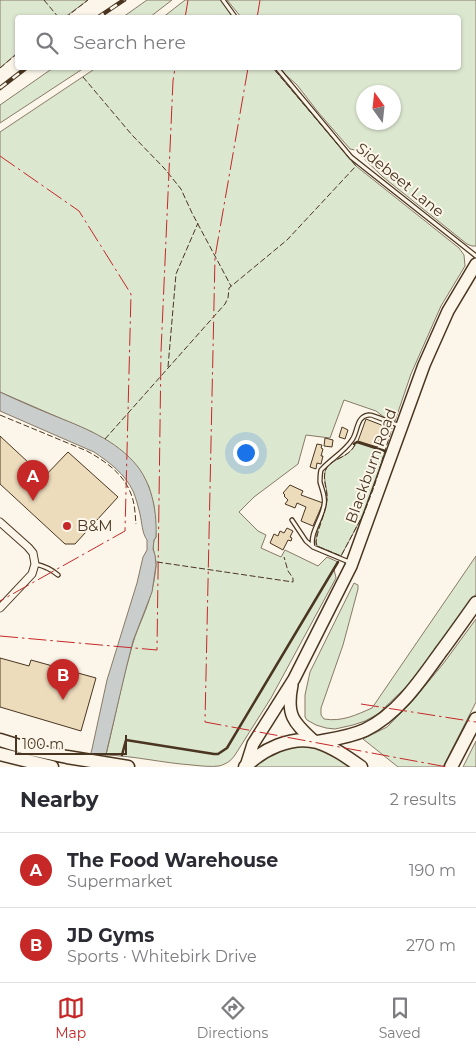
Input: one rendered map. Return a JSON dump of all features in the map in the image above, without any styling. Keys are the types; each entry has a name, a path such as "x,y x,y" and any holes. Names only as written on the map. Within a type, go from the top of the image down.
{"highway":[{"path":"245,766 259,755 278,746 301,741 315,742 354,735 379,722 392,712 420,682 476,603"},
{"path":"451,767 476,719"},
{"path":"0,740 68,757 124,766"},
{"path":"315,742 338,752 361,767"},
{"path":"0,754 52,767"}],"main road":[{"name":"Blackburn Road","path":"245,766 253,744 294,679 352,563 424,365 448,311 476,264"},
{"name":"Blackburn Road","path":"294,679 290,703 291,714 296,724 315,742"}],"street":[{"path":"0,522 28,547 33,553 35,564 32,574 0,608"}],"lane":[{"path":"223,0 234,15"},
{"name":"Sidebeet Lane","path":"279,70 351,157 476,256"},
{"path":"313,547 314,535 324,505 320,480 321,470 353,440 360,420 364,416 372,415 402,426"},
{"path":"292,520 306,541 313,547 352,563"},
{"path":"35,564 46,566 58,575"}],"green space":[{"path":"0,0 88,0 68,15 15,15 15,55 0,68"},
{"path":"147,0 172,0 153,15 126,15"},
{"path":"185,0 222,0 233,15 166,15"},
{"path":"227,0 476,0 476,246 467,244 383,177 355,150 350,149 297,85 282,70 461,70 461,15 239,15"},
{"path":"50,70 81,70 0,123 0,105"},
{"path":"93,70 275,70 356,166 459,248 464,255 465,266 441,306 411,374 395,421 385,418 376,411 344,400 330,438 306,435 298,464 254,497 239,512 258,531 266,535 261,548 281,557 285,550 318,566 327,557 338,562 334,569 336,578 271,698 233,757 228,762 219,766 181,764 106,755 129,657 154,580 156,562 153,544 156,537 154,506 149,487 143,476 92,432 0,392 0,132"},
{"path":"357,442 385,451 364,513 341,556 316,544 317,532 327,498 325,471 329,464 348,453"},
{"path":"476,556 476,594 407,686 378,714 365,721 335,729 316,725 307,720 305,717 305,695 310,672 354,583 358,585 358,589 343,645 321,708 321,715 324,719 343,719 372,708"},
{"path":"476,619 476,702 443,767 398,767 363,739 387,727 409,705 443,664"},
{"path":"301,741 361,767 245,767"},
{"path":"476,741 476,767 463,767"}],"shaded area":[{"path":"0,392 86,429 109,441 138,467 151,492 156,528 153,549 156,565 152,592 133,641 103,767 87,767 107,680 137,583 143,557 147,550 147,540 143,531 138,505 126,479 100,456 0,411"}],"building":[{"path":"366,419 384,426 377,447 358,441"},
{"path":"342,427 348,430 345,439 339,437"},
{"path":"0,436 44,477 68,452 118,497 75,544 65,544 0,484"},
{"path":"325,438 333,440 332,447 324,446"},
{"path":"317,444 322,445 321,456 323,456 321,464 317,463 316,469 310,467"},
{"path":"290,485 303,491 301,495 323,503 313,526 301,521 306,507 297,503 295,508 285,504 288,500 283,493"},
{"path":"287,528 293,531 290,537 292,538 291,541 288,540 283,550 270,543 274,534 278,536 280,531 284,533"},
{"path":"0,658 29,666 31,660 96,678 81,731 0,707"}],"railway":[{"path":"102,15 124,0"},
{"path":"0,88 23,70"}],"fence":[{"path":"44,0 56,15"},
{"path":"69,15 88,0"},
{"path":"0,68 15,56"},
{"path":"105,439 225,304 229,288 287,240 356,166 275,70"},
{"path":"83,77 181,189 231,286"},
{"path":"168,367 176,274 198,223"},
{"path":"0,415 87,451 107,464 119,474 128,487 135,509 136,524"},
{"path":"355,445 349,453 328,466 324,478 327,500 316,542 317,546 341,556 364,513 392,428"},
{"path":"157,562 293,582 284,557"}],"wall":[{"path":"354,444 357,442 385,451"},
{"path":"122,755 126,740 214,754 218,754 227,748 338,562"}],"power":[{"path":"186,15 188,0"},
{"path":"258,15 260,0"},
{"path":"0,636 157,650 161,352 175,70"},
{"path":"248,70 215,257 205,722 447,767"},
{"path":"0,156 79,211 131,294 125,531 0,601"},
{"path":"361,704 476,722"}],"place":[{"name":"The Food Warehouse","path":"33,501"},
{"name":"B&M","path":"67,526"},
{"name":"JD Gyms","path":"63,700"}]}
